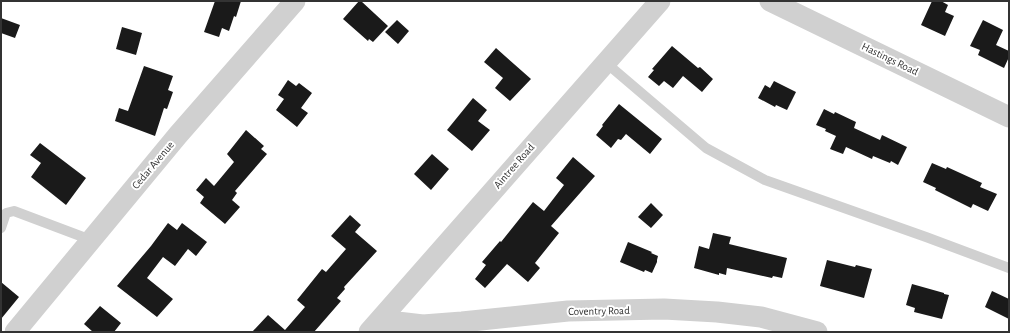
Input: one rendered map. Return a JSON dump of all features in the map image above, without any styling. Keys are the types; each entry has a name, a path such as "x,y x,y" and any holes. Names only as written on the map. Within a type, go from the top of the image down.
{"street":[{"name":"Cedar Avenue","path":"15,332 178,134 295,1"},
{"name":"Aintree Road","path":"375,326 660,1"},
{"name":"Hastings Road","path":"770,1 1009,117"},
{"name":"Coventry Road","path":"375,326 462,322 568,311 664,310 717,312 761,317 817,332"}],"lane":[{"path":"605,62 706,148 765,180 933,239 1009,268"},
{"path":"1,228 6,213 14,211 91,240"}],"building":[{"path":"215,1 241,1 236,17 234,16 229,31 222,28 219,37 204,32"},
{"path":"359,1 361,1 388,26 373,42 369,39 368,41 343,19"},
{"path":"932,1 941,1 948,5 945,12 954,16 945,36 921,25"},
{"path":"1,18 20,25 15,38 1,33"},
{"path":"397,20 409,31 398,44 385,32"},
{"path":"983,20 1003,30 996,45 1009,51 1009,57 1004,68 978,55 980,50 970,46"},
{"path":"122,27 142,33 136,55 116,49"},
{"path":"672,46 713,79 702,92 683,76 673,88 664,81 659,86 648,77 654,70 652,69"},
{"path":"496,48 531,79 510,101 495,88 503,78 484,62"},
{"path":"144,66 173,76 168,90 173,92 167,109 164,108 155,136 115,121 119,108 128,111"},
{"path":"288,80 296,86 299,83 312,93 301,108 308,113 297,127 276,110 284,99 278,95"},
{"path":"774,81 796,92 787,110 776,105 775,107 758,98 765,85 770,88"},
{"path":"473,98 487,110 478,121 490,130 472,151 447,130"},
{"path":"619,104 662,139 650,154 626,134 621,140 618,139 611,148 596,135"},
{"path":"824,109 834,114 835,112 856,122 854,128 880,140 882,135 907,147 898,165 891,161 890,163 873,156 872,159 846,147 843,154 830,149 836,136 825,131 826,129 816,125"},
{"path":"246,130 264,146 261,149 267,154 235,191 237,193 232,200 240,207 225,224 200,203 204,197 196,190 206,178 214,186 234,162 227,154"},
{"path":"40,143 86,178 66,205 31,177 41,163 30,155"},
{"path":"432,154 449,169 431,190 414,174"},
{"path":"573,157 595,176 551,226 559,233 535,263 540,268 528,282 507,264 485,288 475,279 486,265 482,262 500,241 501,242 533,202 544,211 564,185 556,178"},
{"path":"932,163 946,169 947,167 982,183 980,187 997,194 988,211 973,204 971,208 935,190 936,188 923,182"},
{"path":"651,203 663,215 651,228 638,217"},
{"path":"350,215 361,225 355,232 377,251 344,287 345,289 337,298 341,301 314,332 252,332 268,315 285,330 305,307 297,300 322,269 326,272 346,249 331,236"},
{"path":"168,223 177,230 182,223 207,242 196,256 188,249 175,266 163,257 147,278 173,299 157,317 117,286 151,246"},
{"path":"713,233 731,237 729,244 787,258 782,278 773,276 772,278 727,268 726,275 719,273 719,275 694,268 699,246 709,249"},
{"path":"628,242 658,256 652,273 645,270 644,272 620,262"},
{"path":"827,260 855,267 856,265 872,269 864,298 820,286"},
{"path":"1,282 19,297 1,319"},
{"path":"912,284 949,295 942,319 914,312 915,308 906,305"},
{"path":"992,291 1009,299 1009,319 985,307"},
{"path":"100,306 121,323 114,332 93,332 84,324"}]}
